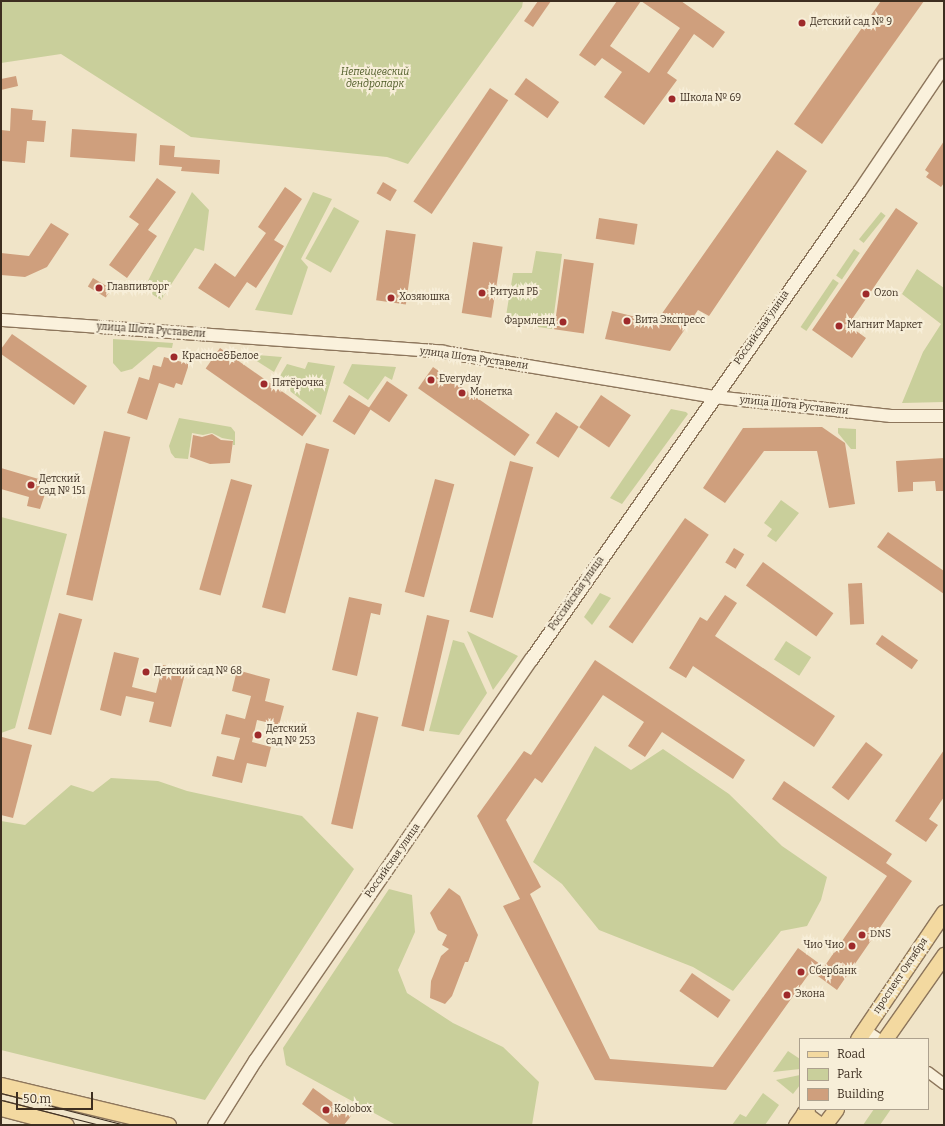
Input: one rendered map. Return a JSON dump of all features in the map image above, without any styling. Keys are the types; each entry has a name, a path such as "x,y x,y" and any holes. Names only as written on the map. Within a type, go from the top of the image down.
{"main road":[{"name":"Российская улица","path":"214,1125 255,1060 944,65"},
{"name":"проспект Октября","path":"861,1034 944,912"},
{"path":"886,1038 942,957 921,946"},
{"path":"1,1085 168,1125"},
{"path":"1,1108 66,1125"},
{"path":"824,1125 835,1110"},
{"path":"803,1116 820,1125"}],"street":[{"name":"улица Шота Руставели","path":"1,320 443,352 714,397 891,416 944,416"},
{"path":"861,1034 875,1038"},
{"path":"929,1073 944,1084"}],"green space":[{"name":"Непейцевский дендропарк","path":"1,1 523,1 522,7 408,164 387,157 191,137 61,54 1,63"},
{"path":"192,192 209,210 204,251 195,248 161,300 144,289"},
{"path":"313,192 332,199 301,259 308,267 292,315 255,310"},
{"path":"334,207 359,221 331,273 305,259"},
{"path":"881,212 886,216 864,243 859,239"},
{"path":"854,249 860,253 842,279 836,276"},
{"path":"536,251 562,254 552,329 505,322 513,273 532,273"},
{"path":"917,269 944,288 944,402 902,403 923,352 941,324 902,294"},
{"path":"833,279 839,283 806,331 801,327"},
{"path":"113,339 173,343 172,348 158,347 132,369 121,372 113,363"},
{"path":"246,354 282,357 274,372"},
{"path":"308,362 335,366 321,415 277,381 287,364 305,369"},
{"path":"352,364 396,367 392,380 385,376 368,400 343,383"},
{"path":"671,409 686,412 688,414 622,504 610,498"},
{"path":"179,418 231,427 235,432 235,445 233,445 233,440 222,438 212,433 203,435 192,433 188,459 175,458 171,453 169,446"},
{"path":"838,428 856,429 856,449 851,449 838,433"},
{"path":"781,500 799,513 776,542 767,536 772,529 764,523"},
{"path":"1,517 67,534 15,728 1,733"},
{"path":"600,593 611,598 592,625 584,617"},
{"path":"467,631 518,656 493,690"},
{"path":"453,640 464,643 487,693 459,735 429,731"},
{"path":"786,641 811,657 799,676 774,659"},
{"path":"595,746 631,770 663,749 729,794 782,846 827,877 821,900 807,926 781,931 733,991 693,967 599,930 562,884 533,862"},
{"path":"111,778 158,781 187,791 302,816 354,869 205,1100 1,1050 1,821 25,825 71,785 93,792"},
{"path":"389,889 412,895 415,932 398,970 407,993 453,1023 503,1047 539,1082 532,1125 396,1125 286,1065 283,1048"},
{"path":"788,1051 799,1058 799,1069 773,1072"},
{"path":"799,1075 799,1086 793,1094 776,1080"},
{"path":"763,1093 779,1105 765,1125 732,1125 740,1114 746,1117"},
{"path":"873,1110 890,1110 880,1125 863,1125"}],"building":[{"path":"538,1 551,1 533,27 524,21"},
{"path":"617,1 641,1 681,1 725,32 713,48 694,34 667,73 677,80 644,125 604,97 622,72 602,58 595,66 579,55","holes":["641,1 680,28 649,73 610,46"]},
{"path":"881,1 924,1 822,144 794,124"},
{"path":"16,76 18,86 1,90 1,79"},
{"path":"526,78 559,102 547,118 514,94"},
{"path":"490,88 508,100 432,214 413,202"},
{"path":"11,108 33,110 32,120 46,121 44,142 27,141 25,163 2,161 1,130 10,131"},
{"path":"72,129 137,134 135,161 70,157"},
{"path":"944,141 944,183 941,187 926,177 929,173 925,170"},
{"path":"160,145 175,146 174,157 220,160 219,174 181,171 182,167 159,165"},
{"path":"777,150 807,171 709,316 698,310 670,351 605,339 612,311 656,322"},
{"path":"157,178 176,192 148,230 157,236 127,278 109,265 139,224 129,217"},
{"path":"383,182 397,190 390,201 376,193"},
{"path":"285,187 302,199 274,240 284,246 256,288 247,282 229,308 198,288 215,263 235,277 266,233 258,227"},
{"path":"896,208 918,223 848,325 866,338 852,358 812,330"},
{"path":"599,218 638,224 634,245 596,239"},
{"path":"51,223 69,234 47,267 25,277 1,275 1,253 29,256"},
{"path":"386,230 416,234 406,304 376,300"},
{"path":"473,242 503,247 491,318 462,313"},
{"path":"564,259 594,263 584,333 554,329"},
{"path":"93,278 111,289 106,297 88,287"},
{"path":"12,334 87,386 74,405 1,354 1,349"},
{"path":"220,348 317,416 302,436 206,368"},
{"path":"164,357 189,364 182,385 176,383 174,388 159,383 147,420 127,413 139,377 149,380 153,365 161,367"},
{"path":"433,367 530,435 515,456 418,388"},
{"path":"387,381 408,395 389,422 369,408"},
{"path":"349,395 371,409 355,435 333,421"},
{"path":"601,395 631,415 609,447 579,427"},
{"path":"556,412 579,427 558,458 536,443"},
{"path":"822,427 845,443 855,504 829,508 817,451 764,451 725,503 703,488 743,428"},
{"path":"104,431 130,437 93,601 66,595"},
{"path":"212,434 221,440 233,441 230,463 210,464 190,457 193,435 202,437"},
{"path":"306,443 329,449 285,613 262,607"},
{"path":"944,458 944,491 936,491 935,481 913,482 913,491 898,492 896,461"},
{"path":"510,461 533,467 493,618 470,612"},
{"path":"1,468 42,480 38,492 45,494 40,509 27,506 29,497 1,489"},
{"path":"231,479 252,485 220,596 199,590"},
{"path":"435,479 454,484 424,597 405,592"},
{"path":"685,518 709,535 632,644 609,627"},
{"path":"888,532 944,571 944,594 877,547"},
{"path":"734,548 744,554 736,569 725,563"},
{"path":"763,562 833,613 816,637 746,585"},
{"path":"862,583 864,624 850,625 848,584"},
{"path":"725,595 737,603 715,636 835,716 814,747 693,666 686,678 669,668 700,617 707,621"},
{"path":"349,597 382,604 380,615 371,613 357,676 332,670"},
{"path":"59,613 82,619 51,735 28,729"},
{"path":"427,615 449,620 424,731 401,726"},
{"path":"882,635 918,660 912,669 876,644"},
{"path":"114,652 139,658 132,687 156,693 163,665 186,670 171,727 149,722 154,702 126,696 121,716 100,710"},
{"path":"595,660 745,760 733,779 662,732 645,757 628,746 644,722 603,695 542,783 535,778 506,820 541,887 530,894 610,1059 713,1067 798,948 824,967 887,876 772,799 784,781 892,854 886,863 912,881 837,990 811,971 726,1090 595,1080 503,906 520,899 477,816 524,751 531,755"},
{"path":"237,670 270,679 265,701 284,706 279,725 257,720 252,742 271,747 266,767 247,763 242,783 212,776 217,756 234,760 240,738 221,734 226,714 245,719 251,696 232,691"},
{"path":"357,712 378,717 353,829 331,824"},
{"path":"2,737 32,745 13,818 1,815"},
{"path":"866,742 883,755 848,800 832,788"},
{"path":"944,750 944,797 929,819 938,825 926,842 895,821"},
{"path":"449,888 460,896 478,935 468,962 465,962 452,996 445,1004 430,998 431,981 441,956 449,949 442,945 447,935 438,930 430,913"},
{"path":"692,973 731,1000 718,1018 679,991"},
{"name":"Kolobox","path":"313,1088 351,1116 344,1125 331,1125 302,1104"}],"tram line":[{"path":"1,1093 125,1125"},
{"path":"1,1100 100,1125"}],"place":[{"name":"Детский сад № 9","path":"802,23"},
{"name":"Школа № 69","path":"672,99"},
{"name":"Главпивторг","path":"99,288"},
{"name":"Ритуал РБ","path":"482,293"},
{"name":"Ozon","path":"866,294"},
{"name":"Хозяюшка","path":"391,298"},
{"name":"Вита Экспресс","path":"627,321"},
{"name":"Фармленд","path":"563,322"},
{"name":"Магнит Маркет","path":"839,326"},
{"name":"Красное&Белое","path":"174,357"},
{"name":"Everyday","path":"431,380"},
{"name":"Пятёрочка","path":"264,384"},
{"name":"Монетка","path":"462,393"},
{"name":"Детский сад № 151","path":"31,485"},
{"name":"Детский сад № 68","path":"146,672"},
{"name":"Детский сад № 253","path":"258,735"},
{"name":"DNS","path":"862,935"},
{"name":"Чио Чио","path":"852,946"},
{"name":"Сбербанк","path":"801,972"},
{"name":"Экона","path":"787,995"},
{"name":"Kolobox","path":"326,1110"}]}
